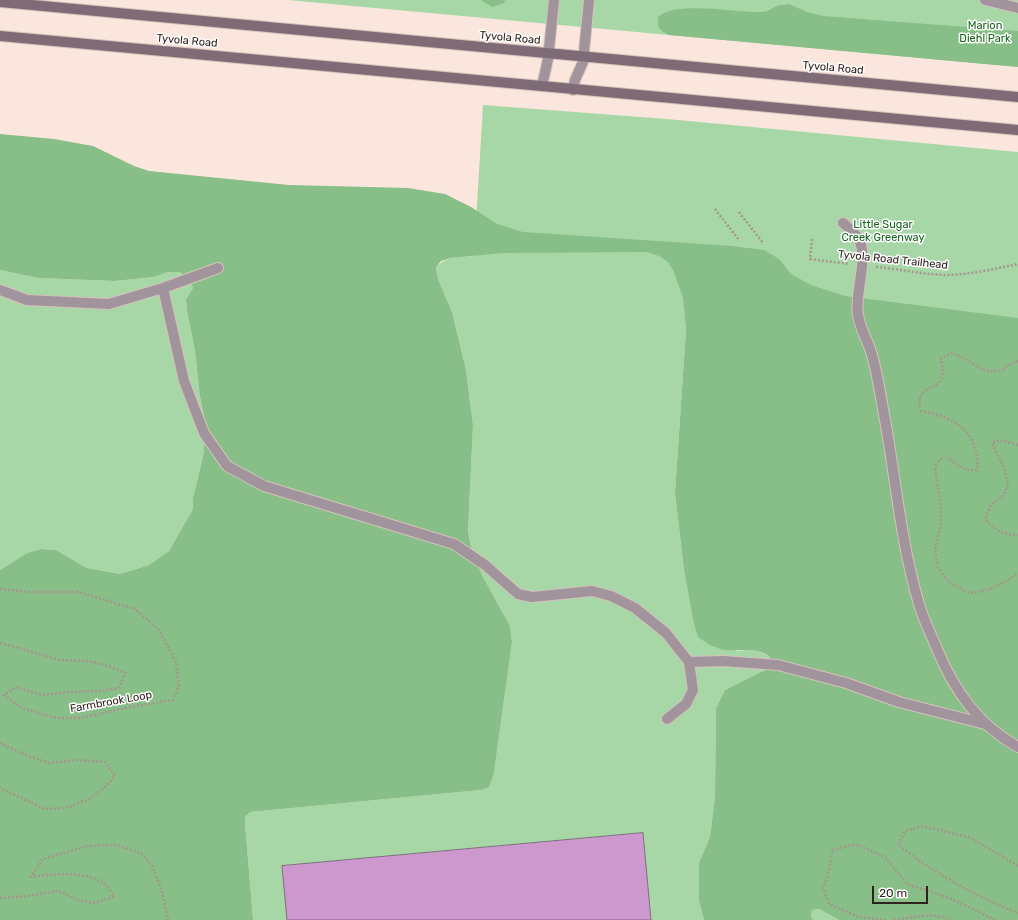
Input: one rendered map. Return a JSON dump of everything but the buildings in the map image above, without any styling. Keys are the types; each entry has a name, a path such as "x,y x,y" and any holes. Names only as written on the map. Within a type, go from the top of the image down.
{"main road":[{"name":"Tyvola Road","path":"0,2 1018,97"},
{"name":"Tyvola Road","path":"0,36 1018,130"}],"lane":[{"path":"542,86 549,54 554,0"},
{"path":"573,90 584,57 589,0"},
{"path":"985,0 1018,8"},
{"path":"842,223 855,234 861,244 861,265 857,306 858,314 872,356 886,426 897,504 919,605 943,662 969,706 985,724 1018,747"},
{"path":"0,290 27,300 109,304 163,288 218,268"},
{"path":"163,288 184,381 204,433 227,466 264,486 454,544 485,565 518,594 532,597 592,591 611,596 635,608 666,633 689,662 693,690 686,704 667,719"},
{"path":"689,662 723,661 778,665 846,683 899,702 985,724"}],"path":[{"path":"715,209 739,240"},
{"path":"739,212 763,243"},
{"name":"Tyvola Road Trailhead","path":"812,239 810,260 945,275 988,271 1018,264"},
{"path":"1018,361 1009,365 1003,370 990,371 977,367 957,354 950,353 942,359 942,377 937,384 927,388 921,395 919,402 921,411 938,415 952,421 966,430 972,438 979,462 977,470 971,471 964,469 951,459 944,456 935,467 941,508 936,549 938,568 950,582 970,593 988,590 1006,582 1018,574"},
{"path":"1018,445 999,440 992,444 1004,468 1008,484 1004,495 992,505 985,519 995,529 1011,536 1018,536"},
{"name":"Farmbrook Loop","path":"0,590 28,592 78,592 135,609 159,630 176,662 179,686 173,700 130,707 81,718 57,718 22,708 4,695 16,688 41,695 100,691 119,688 125,673 108,666 87,661 59,660 0,643"},
{"path":"0,743 48,763 76,760 105,762 115,776 104,788 89,799 66,808 45,809 0,788"},
{"path":"1018,866 971,838 922,826 905,831 898,845 922,864 953,882 998,905 1018,913"},
{"path":"886,920 859,917 829,904 823,888 834,850 855,844 885,857 907,884 952,899 995,920"},
{"path":"0,898 28,896 59,890 77,900 96,903 114,896 102,882 82,875 51,874 31,877 43,859 87,846 116,845 141,852 153,867 162,892 168,920"},
{"path":"894,920 931,915 950,920"}],"green space":[{"name":"Marion Diehl Park","path":"288,0 1018,0 1018,67"},
{"path":"481,0 505,0 504,3 492,7"},
{"path":"789,4 807,12 823,16 1018,31 1018,67 669,35 661,30 658,24 658,17 667,12 678,9 707,8 764,12 779,5"},
{"name":"Little Sugar Creek Greenway","path":"483,105 667,119 1018,152 1018,334 684,304 686,330 675,493 684,570 693,620 737,651 754,650 762,652 770,657 767,669 725,690 716,708 715,796 710,837 699,863 699,901 704,920 253,920 245,823 245,817 250,812 481,790 494,773 512,642 510,626 482,575 471,547 468,531 473,425 466,370 452,312 438,279 436,267 440,263 449,259 474,256"},
{"path":"0,134 54,139 93,146 134,166 149,171 289,185 408,188 445,194 471,207 497,224 523,232 732,246 764,250 779,259 791,274 811,285 845,296 1018,318 1018,920 839,920 819,909 812,910 811,916 813,920 704,920 699,901 699,863 710,837 715,796 716,708 725,690 767,669 770,657 757,651 722,649 711,645 698,637 693,620 684,570 675,493 686,330 683,297 673,270 668,262 659,256 647,252 502,253 451,258 441,261 436,267 438,279 452,312 466,370 473,425 468,531 471,547 482,575 510,626 512,642 494,773 489,787 481,790 250,812 245,817 245,823 253,920 0,920 0,570 27,553 41,549 56,550 87,568 120,574 149,565 169,551 193,509 193,498 204,452 204,416 200,397 195,351 187,311 186,299 193,288 191,283 180,272 168,272 154,277 115,281 38,278 0,270"},
{"path":"0,270 38,278 115,281 154,277 168,272 180,272 191,283 193,288 186,299 204,416 204,452 193,498 193,509 169,551 149,565 120,574 87,568 56,550 41,549 27,553 0,570"},
{"path":"819,909 839,920 813,920 811,916 812,910"}]}
